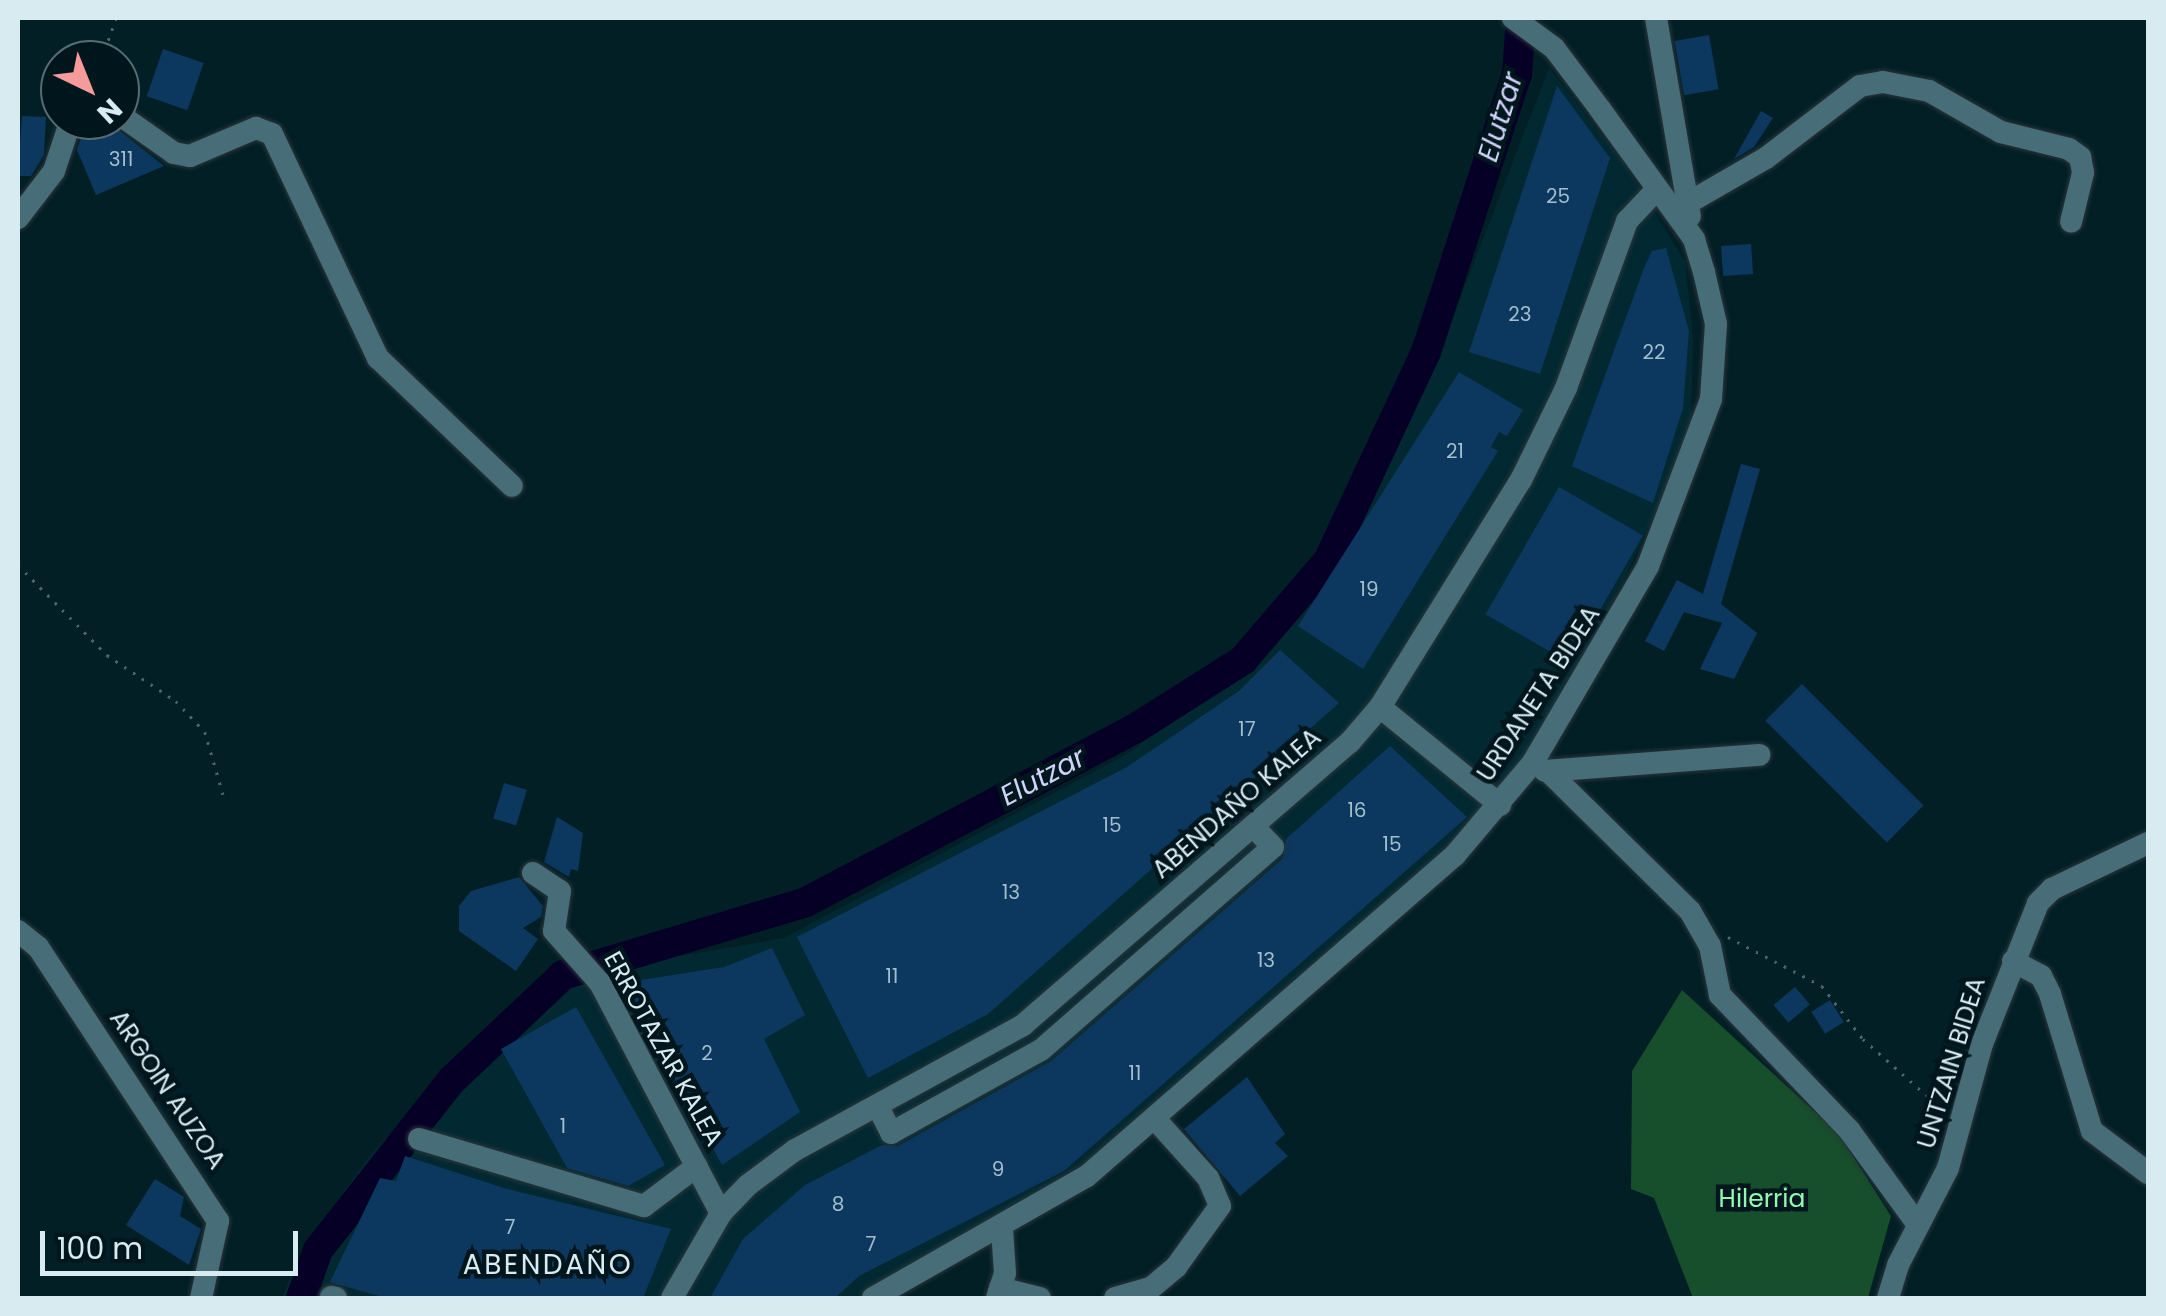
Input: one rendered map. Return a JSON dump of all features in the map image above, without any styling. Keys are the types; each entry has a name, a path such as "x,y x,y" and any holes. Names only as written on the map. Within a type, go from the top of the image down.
{"street":[{"name":"URDANETA BIDEA","path":"874,1298 1002,1229 1087,1176 1444,866 1500,805 1541,769 1648,566 1712,399 1716,324 1694,239 1542,38 1513,18"},
{"path":"1542,38 1556,18"},
{"path":"1656,18 1694,239"},
{"path":"1688,202 1766,158 1860,86 1883,82 1929,90 2001,132 2069,149 2080,157 2083,174 2072,222"},
{"path":"140,129 174,153 190,156 256,128 272,134 378,358 512,486"},
{"path":"18,218 54,171 64,140"},
{"name":"ABENDAÑO KALEA","path":"672,1298 721,1213 795,1150 1023,1025 1253,826 1380,708 1521,480 1566,388 1628,222 1656,189"},
{"path":"1380,708 1500,805"},
{"path":"1541,769 1760,755"},
{"path":"1541,769 1699,924 1720,995 1849,1130 1918,1225"},
{"name":"UNTZAIN BIDEA","path":"1888,1298 1962,1130 1982,1044 2038,903 2052,888 2148,843"},
{"name":"ERROTAZAR KALEA","path":"533,873 560,891 554,932 585,960 600,983 721,1213"},
{"name":"ARGOIN AUZOA","path":"18,930 38,947 218,1221 201,1298"},
{"path":"2013,961 2040,976 2050,994 2092,1132 2148,1174"},
{"path":"1115,1298 1150,1288 1176,1267 1220,1206 1208,1178 1156,1119"},
{"path":"419,1139 644,1206 697,1166"},
{"path":"1002,1229 998,1293 1040,1298"}],"path":[{"path":"18,566 107,655 176,701 205,732 223,794"},
{"path":"1699,924 1822,986 1863,1039 1962,1130"}],"shaded area":[{"path":"1549,68 1625,165 1685,261 1693,337 1691,437 1548,739 1479,825 1110,1148 858,1298 282,1298 305,1245 370,1156 490,1026 616,967 784,938 1134,750 1280,608 1438,356"}],"green space":[{"name":"Hilerria","path":"1682,990 1838,1133 1891,1216 1868,1298 1693,1298 1654,1198 1631,1189 1632,1071"}],"building":[{"path":"1709,35 1719,89 1684,95 1675,41"},
{"path":"163,49 204,63 187,110 147,96"},
{"path":"1557,86 1610,158 1540,374 1469,352"},
{"path":"1761,111 1773,118 1754,147 1734,159"},
{"path":"22,116 40,117 44,155 31,176 18,176"},
{"path":"80,140 131,140 164,166 96,195 77,150"},
{"path":"1751,244 1753,274 1723,276 1721,246"},
{"path":"1666,248 1689,331 1683,408 1653,503 1572,466 1644,268 1652,251"},
{"path":"1459,372 1523,410 1507,436 1499,432 1491,447 1498,451 1363,669 1298,626"},
{"path":"1741,464 1760,469 1721,604 1757,633 1734,679 1700,669 1722,623 1684,612 1664,651 1645,641 1677,580 1703,594"},
{"path":"1559,487 1643,536 1570,663 1486,614"},
{"path":"1280,650 1339,703 988,1014 868,1078 797,937 1127,767 1239,691"},
{"path":"1802,684 1924,806 1887,842 1765,721"},
{"path":"1390,746 1467,817 1064,1171 859,1276 835,1298 710,1298 743,1239 805,1185 882,1145 898,1146 1051,1061 1283,858 1286,839"},
{"path":"504,783 527,790 516,825 493,818"},
{"path":"557,817 583,833 578,871 571,869 569,877 544,862"},
{"path":"519,877 543,906 541,917 523,928 538,939 516,971 459,931 459,906 471,891"},
{"path":"772,948 805,1015 764,1039 800,1112 722,1165 622,983 724,967"},
{"path":"1795,987 1810,1005 1788,1023 1774,1005"},
{"path":"1830,1000 1844,1022 1825,1034 1811,1012"},
{"path":"576,1007 665,1165 628,1186 567,1168 501,1049"},
{"path":"1247,1077 1285,1134 1275,1143 1288,1156 1240,1196 1184,1129"},
{"path":"405,1156 507,1189 671,1229 643,1298 386,1298 330,1282 380,1178 396,1181"},
{"path":"155,1179 184,1197 180,1216 201,1229 189,1265 126,1225"}],"waterway":[{"name":"Elutzar","path":"301,1298 318,1250 452,1080 563,975 806,902 1136,728 1243,660 1328,561 1426,352 1517,73 1521,18"}],"district":[{"name":"ABENDAÑO","path":"548,1265"}]}
